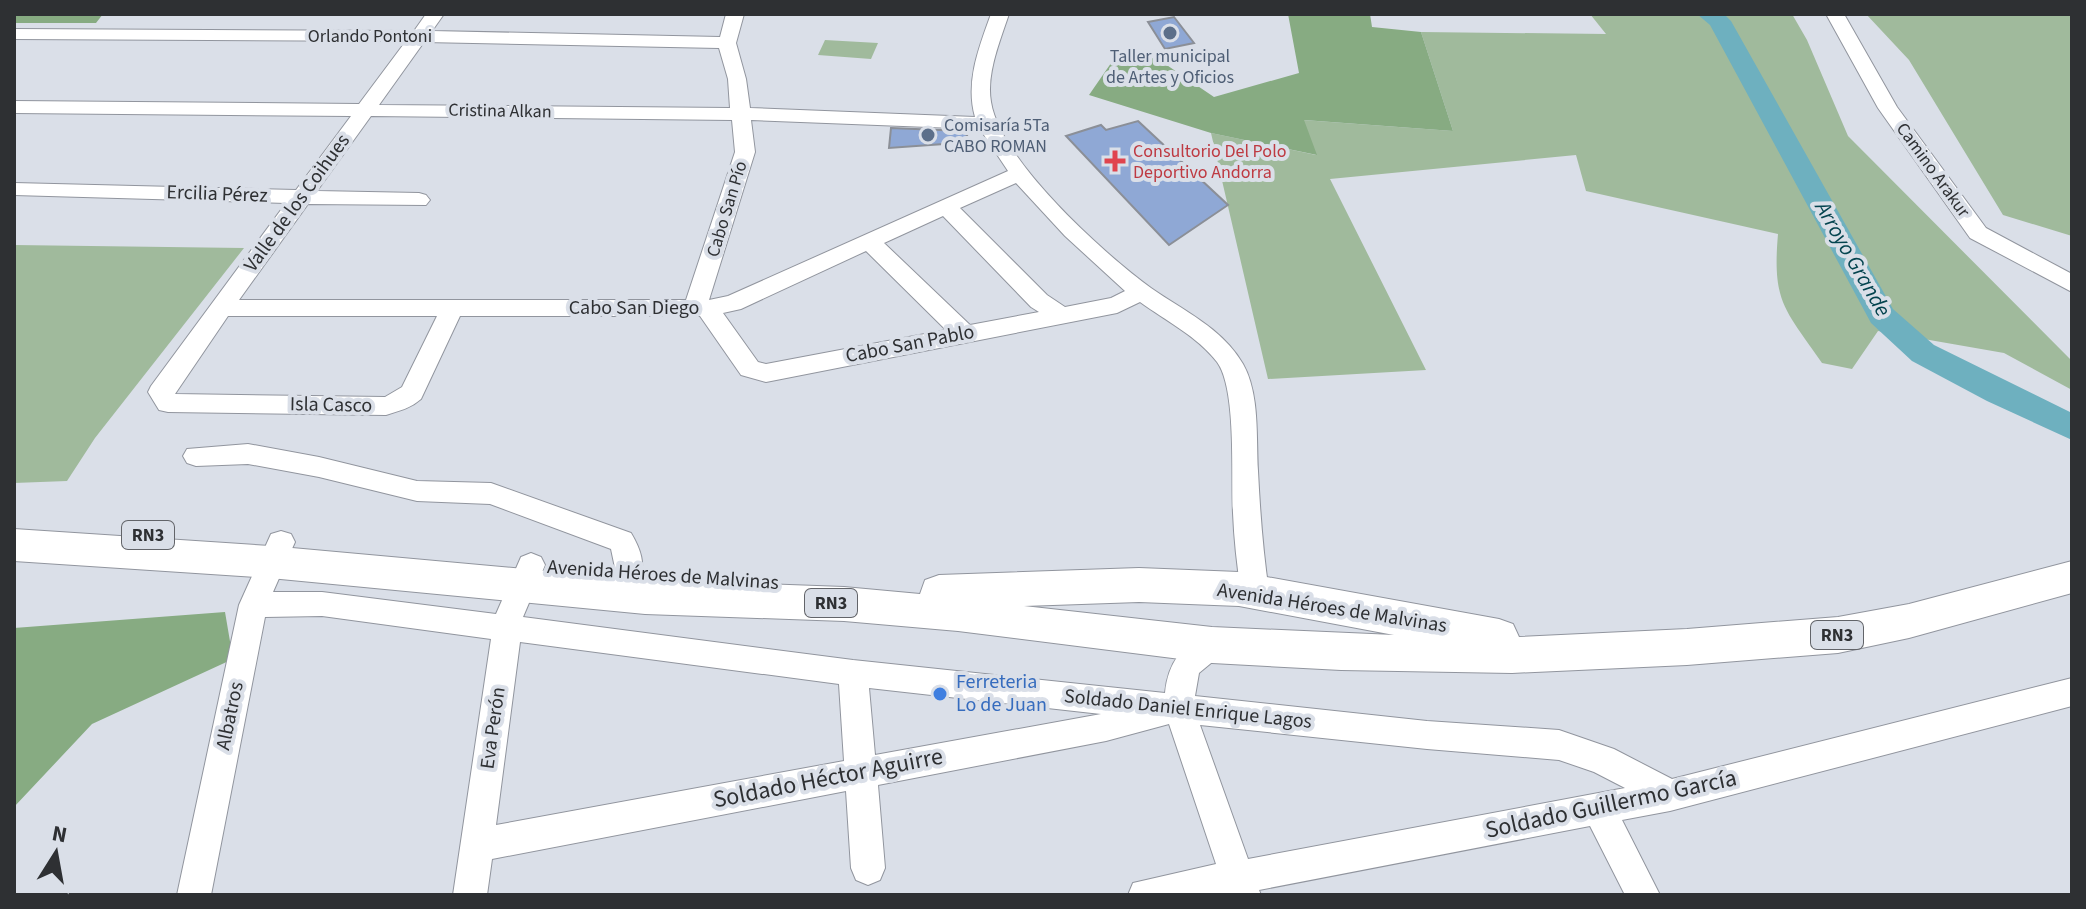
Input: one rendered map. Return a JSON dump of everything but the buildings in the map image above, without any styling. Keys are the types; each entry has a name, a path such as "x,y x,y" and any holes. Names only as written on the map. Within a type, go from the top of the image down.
{"highway":[{"name":"Avenida Héroes de Malvinas","path":"14,533 108,532 526,576 674,598 844,604 974,615 1143,638 1265,649 1512,655 1838,635 2064,585"},
{"name":"Avenida Héroes de Malvinas","path":"14,545 276,552"},
{"name":"Avenida Héroes de Malvinas","path":"526,576 628,574 918,592 1010,592 1139,585 1193,587 1262,593 1511,639 1596,650"},
{"path":"1139,585 1131,592 1125,609 1130,627 1143,638"},
{"path":"1262,593 1280,619 1272,643 1265,649"}],"street":[{"name":"Valle de los Coihues","path":"160,392 435,14"},
{"path":"727,43 735,14"},
{"path":"1000,14 982,86 981,103 987,123 1020,173 1072,230 1141,292 1221,351 1234,370 1240,399 1248,553 1262,593"},
{"name":"Camino Arakur","path":"1835,14 1888,108 1978,233 2072,284"},
{"name":"Orlando Pontoni","path":"14,34 419,36 727,43"},
{"name":"Cabo San Pío","path":"701,308 745,152 737,79 727,43"},
{"name":"Cristina Alkan","path":"14,107 741,114 987,123"},
{"name":"Cabo San Diego","path":"220,308 701,308 733,303 1020,173"},
{"name":"Ercilia Pérez","path":"14,189 419,200"},
{"path":"945,205 1039,301 1061,315"},
{"path":"868,241 964,333"},
{"name":"Cabo San Pablo","path":"701,308 750,369 756,373 766,373 1117,305 1141,292"},
{"name":"Isla Casco","path":"160,392 168,403 386,406 404,400 412,393 452,308"},
{"path":"196,456 248,454 319,467 406,489 491,494 621,541 627,551 628,574"},
{"name":"Albatros","path":"194,895 253,605 276,552"},
{"path":"1193,587 1225,573 1248,553"},
{"name":"Eva Perón","path":"470,895 507,630 526,576"},
{"name":"Soldado Daniel Enrique Lagos","path":"253,605 322,604 853,673 1427,735 1559,745 1603,760 1670,795"},
{"path":"1143,638 1180,675"},
{"path":"1212,645 1193,656 1180,675 1179,708 1241,885"},
{"path":"853,673 868,868"},
{"name":"Soldado Guillermo García","path":"1145,895 1241,885 1670,795 2072,692"},
{"name":"Soldado Héctor Aguirre","path":"477,845 861,770 1106,727 1179,708"},
{"path":"1599,809 1643,895"}],"green space":[{"path":"14,14 103,14 96,23 14,23"},
{"path":"1288,14 1370,14 1372,27 1421,32 1453,131 1304,120 1317,155 1211,133 1089,95 1118,53 1146,51 1214,97 1299,73"},
{"path":"1590,14 1792,14 1807,40 1848,136 2072,361 2072,390 2004,353 1878,331 1852,369 1822,363 1784,304 1777,276 1778,234 1586,191 1576,155 1330,179 1426,370 1268,379 1211,133 1316,155 1303,120 1453,131 1421,32 1606,34"},
{"path":"1866,14 2072,14 2072,236 2003,215 1909,60"},
{"path":"825,40 878,43 871,59 818,55"},
{"path":"14,245 244,248 95,438 67,481 14,483"},
{"path":"225,612 233,659 92,724 14,807 14,628"}],"waterway":[{"name":"Arroyo Grande","path":"1709,14 1719,21 1882,316 1923,353 1998,393 2072,427"}],"place":[{"name":"Taller municipal de Artes y Oficios","path":"1170,33"},
{"name":"Comisaría 5Ta CABO ROMAN","path":"928,135"},
{"name":"Consultorio Del Polo Deportivo Andorra","path":"1115,161"},
{"name":"Ferreteria Lo de Juan","path":"940,694"}]}
